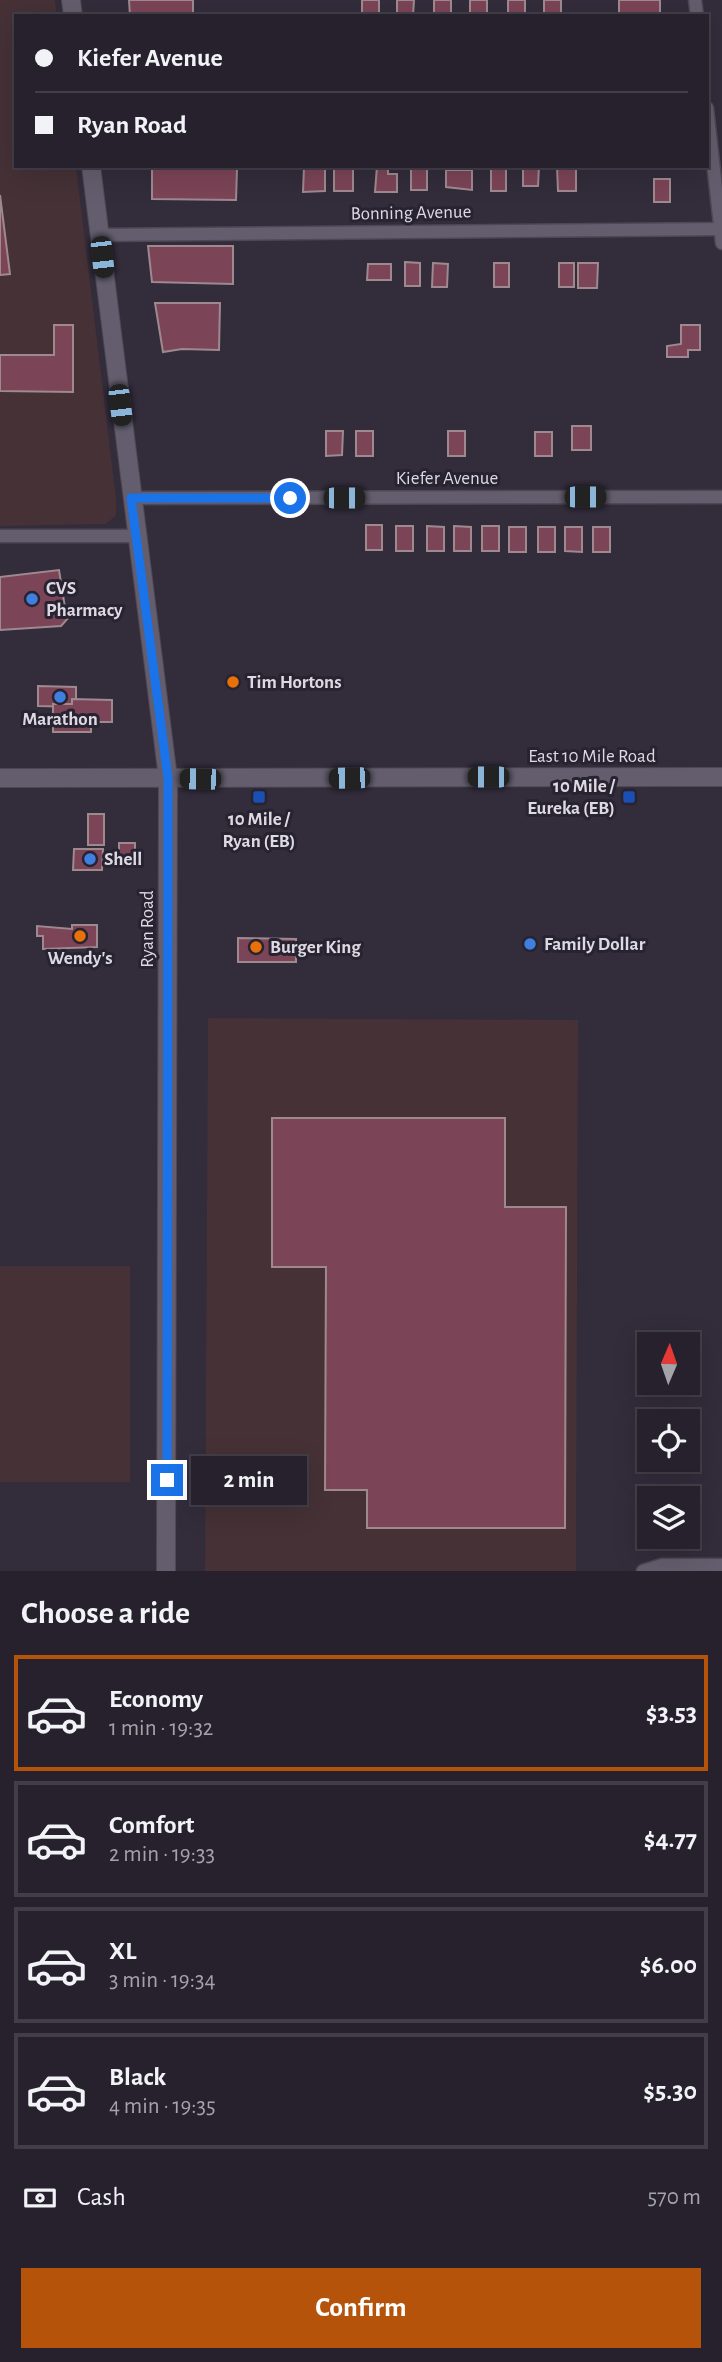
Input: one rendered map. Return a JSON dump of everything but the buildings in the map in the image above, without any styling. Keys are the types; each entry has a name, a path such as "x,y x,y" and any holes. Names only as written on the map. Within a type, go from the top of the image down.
{"main road":[{"name":"Ryan Road","path":"91,168 168,778 166,1571"},
{"name":"East 10 Mile Road","path":"0,778 722,777"}],"street":[{"path":"709,125 722,243"},
{"name":"Bonning Avenue","path":"100,236 721,229"},
{"name":"Kiefer Avenue","path":"131,498 722,497"},
{"path":"0,536 138,536"},
{"path":"643,1571 662,1564 722,1564"}],"shaded area":[{"path":"0,0 55,0 57,14 14,14 14,168 76,168 116,515 106,524 0,526"},
{"path":"208,1018 578,1020 576,1571 205,1571"},
{"path":"0,1266 130,1266 130,1482 0,1482"}],"place":[{"name":"CVS Pharmacy","path":"32,599"},
{"name":"Tim Hortons","path":"233,682"},
{"name":"Marathon","path":"60,697"},
{"name":"10 Mile / Ryan (EB)","path":"259,797"},
{"name":"10 Mile / Eureka (EB)","path":"629,797"},
{"name":"Shell","path":"90,859"},
{"name":"Wendy's","path":"80,936"},
{"name":"Family Dollar","path":"530,944"},
{"name":"Burger King","path":"256,947"}],"route":[{"path":"167,1480 168,778 131,498 290,498"}]}
